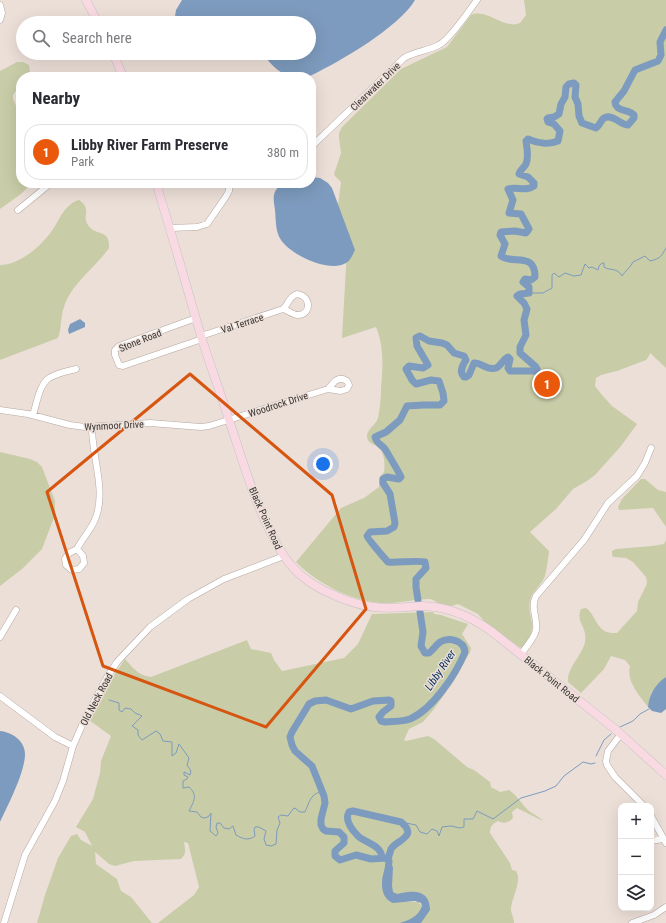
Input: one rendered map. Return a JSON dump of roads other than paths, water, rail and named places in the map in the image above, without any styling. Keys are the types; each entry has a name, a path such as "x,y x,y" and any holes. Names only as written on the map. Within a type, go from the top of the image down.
{"main road":[{"path":"88,1 95,16"},
{"path":"116,60 121,72"},
{"name":"Black Point Road","path":"158,188 202,337 258,503 276,542 292,567 313,585 338,597 360,604 374,607 423,606 452,611 481,624 621,734 666,775"}],"street":[{"name":"Clearwater Drive","path":"316,142 404,58 414,53 433,48 445,40 477,0"},
{"path":"0,5 2,13 0,20"},
{"path":"18,210 46,188"},
{"path":"170,228 207,224 225,198 228,188"},
{"name":"Val Terrace","path":"202,337 283,309"},
{"name":"Stone Road","path":"196,318 119,346 115,350 115,355 119,365 123,366 202,337"},
{"path":"33,415 42,388 47,380 76,369"},
{"path":"69,371 71,378"},
{"name":"Woodrock Drive","path":"229,419 328,389"},
{"name":"Wynmoor Drive","path":"0,410 33,415 70,425 92,428 150,423 201,427 209,426 229,419"},
{"path":"77,548 92,527 99,508 99,493 92,428"},
{"path":"521,654 536,631 534,602 536,596 584,540 608,503 640,472 651,448"},
{"name":"Old Neck Road","path":"4,923 25,855 55,801 63,782 73,746 113,667 150,627 174,609 209,587 230,577 284,556"},
{"path":"0,637 16,610"},
{"path":"0,696 55,737 73,746"},
{"path":"621,734 608,752 606,761 607,765 615,777 641,803"},
{"path":"654,821 665,841 654,841"},
{"path":"632,923 654,915 666,907"},
{"path":"0,913 7,914"}],"water":[{"path":"182,0 415,0 396,21 383,32 353,52 316,73 281,72 268,60 316,60 316,16 175,16 176,10"},
{"path":"316,178 320,178 328,183 332,188 355,250 351,259 346,263 330,266 301,257 286,246 279,236 276,225 274,195 277,189 316,188"},
{"path":"80,319 85,323 85,327 69,334 68,330 70,324"},
{"path":"666,677 666,709 661,713 652,711 648,707 651,694 656,686"},
{"path":"0,731 9,733 17,738 23,745 25,754 19,779 0,822"},
{"path":"389,861 393,867 393,892 397,894 414,892 424,895 427,898 430,910 421,923 400,923 416,915 422,906 421,903 415,901 393,903 384,895 382,884 384,871"}],"waterway":[{"name":"Libby River","path":"418,600 416,579 426,568 425,562 388,562 367,536 370,532 387,531 394,527 395,523 390,494 383,483 383,479 387,477 399,479 401,477 385,449 375,437 386,432 400,420 407,406 440,405 444,401 439,381 431,380 416,384 406,369 409,366 423,368 428,365 417,346 416,338 420,336 429,341 442,343 447,345 454,353 464,356 466,360 461,371 464,377 469,375 474,363 493,369 498,367 508,357 510,359 508,368 510,371 537,371 536,367 520,353 520,347 526,335 524,320 527,309 524,303 517,296 520,294 529,293 529,287 523,282 525,279 531,280 535,277 534,269 527,261 501,256 505,244 500,235 501,232 515,231 526,233 529,229 521,214 509,213 513,200 508,189 528,189 534,186 534,183 528,177 519,174 527,161 528,152 526,141 528,139 535,142 547,143 558,141 560,131 554,124 548,122 547,119 559,114 561,104 565,97 566,87 569,84 574,83 576,85 575,97 582,123 596,128 604,118 610,117 628,125 634,118 634,115 620,109 615,102 624,91 635,70 658,61 661,55 660,42 666,30"},
{"path":"529,293 543,293 552,288 552,275 554,273 559,277 565,273 574,276 581,275 585,264 589,268 592,267 598,270 599,266 604,263 604,267 616,270 622,276 633,262 645,256 650,261 657,259 666,248"},
{"name":"Libby River","path":"388,870 389,861 386,858 371,859 356,855 340,860 335,856 335,851 344,843 344,837 339,832 326,831 323,829 321,819 325,803 324,796 312,766 295,751 290,737 309,704 315,701 326,700 351,709 373,701 389,700 391,701 391,706 379,717 381,721 385,722 410,719 427,707 450,680 465,652 464,648 459,642 448,640 440,642 429,653 425,653 421,646 423,632 420,612"},
{"path":"109,700 119,703 119,710 122,712 125,708 131,709 135,713 142,716 132,726 138,730 138,735 142,740 156,731 160,734 163,741 172,742 172,756 176,753 179,744 189,758 187,765 191,771 190,775 184,772 184,775 188,777 183,781 183,788 189,787 194,793 194,801 189,811 197,812 204,818 208,817 211,813 210,831 216,836 218,833 216,827 217,823 220,823 224,828 229,829 233,826 236,835 246,839 250,839 255,836 255,827 259,827 266,831 264,839 266,845 271,846 276,844 277,830 280,823 278,817 281,815 288,816 295,808 300,812 305,812 313,796 318,792 322,792"},
{"path":"620,727 633,721 640,714 649,709"},
{"path":"596,756 604,740 611,734"},
{"path":"401,822 416,825 420,832 427,834 432,829 437,831 439,836 442,827 464,827 464,819 473,819 477,811 493,819 521,798 556,786 564,776 583,762 591,764 595,763"},
{"name":"Libby River","path":"382,858 380,850 359,837 352,829 348,822 349,812 353,811 401,822 406,827 408,831 407,835 391,849 388,859"}],"place":[{"name":"Libby River Farm Preserve","path":"547,384"}]}
